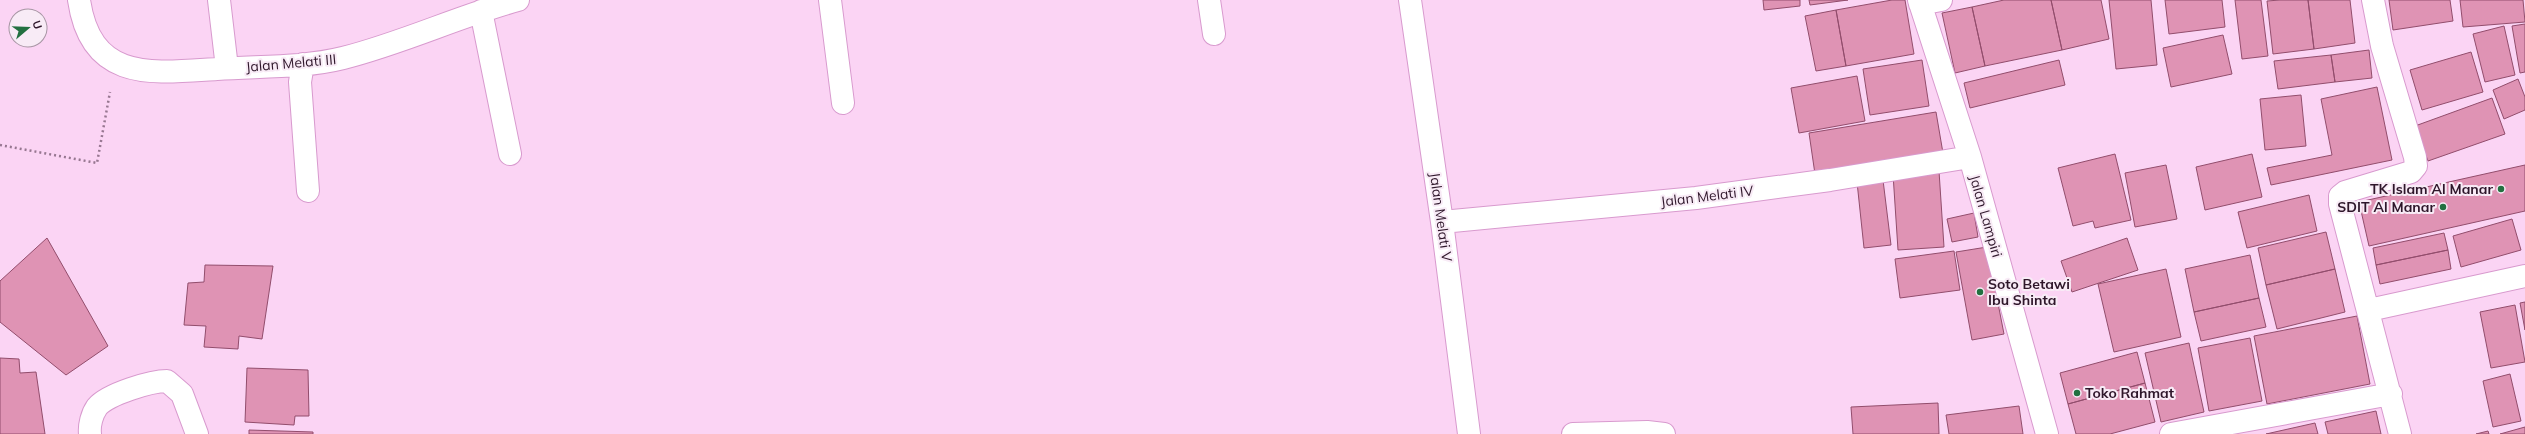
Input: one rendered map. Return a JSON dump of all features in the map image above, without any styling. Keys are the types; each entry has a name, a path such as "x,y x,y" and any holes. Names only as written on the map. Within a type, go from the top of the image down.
{"street":[{"path":"79,0 80,12 91,38 110,60"},
{"path":"219,0 227,68"},
{"name":"Jalan Melati III","path":"110,60 144,71 303,64 342,58 395,43 481,11 518,0"},
{"path":"830,0 843,103"},
{"path":"1209,0 1214,34"},
{"name":"Jalan Melati V","path":"1410,0 1442,222 1469,434"},
{"path":"1919,2 1941,0"},
{"path":"2373,0 2382,46 2415,157 2416,166 2411,172 2345,192 2340,196 2342,212 2391,394 2400,434"},
{"name":"Jalan Lampiri","path":"1919,2 1970,157 2046,434"},
{"path":"481,11 510,154"},
{"path":"303,64 300,82 308,190"},
{"name":"Jalan Melati IV","path":"1442,222 1696,198 1830,180 1970,157"},
{"path":"2369,310 2525,276"},
{"path":"90,434 92,417 97,407 107,399 156,381 167,381 182,394 197,434"},
{"path":"2171,434 2391,394"},
{"path":"1573,434 1647,432 1664,434"}],"path":[{"path":"0,144 97,164 110,60"}],"building":[{"path":"1763,0 1800,0 1800,6 1764,10"},
{"path":"1809,0 1848,0 1810,5"},
{"path":"1892,0 1905,0 1914,54 1846,66 1836,10"},
{"path":"2004,0 2051,0 2062,50 1985,66 1972,7"},
{"path":"2051,0 2101,0 2109,39 2062,50"},
{"path":"2109,0 2151,0 2157,65 2116,69"},
{"path":"2165,0 2222,0 2225,27 2169,34"},
{"path":"2235,0 2261,0 2268,56 2242,59"},
{"path":"2308,0 2314,49 2273,54 2267,1"},
{"path":"2308,0 2350,0 2355,43 2314,49"},
{"path":"2389,0 2450,0 2453,21 2393,30"},
{"path":"2460,0 2523,0 2525,22 2463,27"},
{"path":"1972,7 1985,66 1955,73 1942,13"},
{"path":"1836,10 1846,66 1816,71 1805,16"},
{"path":"2525,24 2525,72 2520,73 2512,26"},
{"path":"2504,26 2515,75 2485,82 2473,34"},
{"path":"2223,35 2232,74 2171,87 2163,48"},
{"path":"2369,50 2372,78 2335,82 2331,55"},
{"path":"2471,52 2483,92 2422,110 2410,70"},
{"path":"2331,55 2335,82 2278,89 2274,61"},
{"path":"1922,60 1929,106 1870,115 1863,69"},
{"path":"2059,60 2065,85 1970,108 1964,83"},
{"path":"1857,76 1865,121 1799,133 1791,88"},
{"path":"2518,79 2525,97 2525,110 2504,119 2493,90"},
{"path":"2377,87 2392,160 2271,185 2267,168 2332,155 2321,99"},
{"path":"2301,95 2306,146 2265,150 2260,99"},
{"path":"2492,98 2505,134 2428,161 2415,126"},
{"path":"1936,112 1944,159 1816,181 1809,133"},
{"path":"2115,154 2131,220 2095,228 2093,221 2073,226 2058,168"},
{"path":"2252,154 2262,197 2205,210 2196,167"},
{"path":"2166,165 2177,219 2135,227 2125,173"},
{"name":"SDIT Al Manar","path":"2525,165 2525,211 2369,246 2359,202"},
{"path":"1939,171 1944,247 1898,250 1893,174"},
{"path":"1883,180 1891,245 1864,248 1857,182"},
{"path":"2309,195 2317,231 2247,248 2238,212"},
{"path":"1974,213 1978,237 1952,242 1947,219"},
{"path":"2512,219 2521,250 2461,267 2453,236"},
{"path":"2326,232 2335,269 2266,285 2258,248"},
{"path":"2444,233 2448,250 2376,265 2373,248"},
{"path":"47,238 108,346 66,375 0,322 0,281"},
{"path":"2127,238 2138,270 2072,292 2061,261"},
{"path":"1987,247 2004,334 1972,340 1956,252"},
{"path":"2448,250 2451,269 2380,284 2376,265"},
{"path":"1954,251 1960,290 1900,298 1895,259"},
{"path":"2250,255 2259,298 2194,312 2185,269"},
{"path":"205,265 273,266 262,339 239,336 238,349 204,347 206,326 184,325 188,283 204,282"},
{"path":"2166,269 2181,337 2114,352 2098,284"},
{"path":"2335,269 2345,312 2277,329 2266,285"},
{"path":"2259,298 2266,327 2201,341 2194,312"},
{"path":"2525,302 2525,330 2520,303"},
{"path":"2515,305 2525,362 2491,368 2480,312"},
{"path":"2357,316 2370,384 2267,404 2254,336"},
{"path":"2250,338 2262,401 2209,411 2198,348"},
{"path":"2189,343 2204,412 2161,422 2145,353"},
{"path":"2137,352 2145,383 2068,404 2060,373"},
{"path":"0,358 19,359 20,373 36,372 45,434 0,434"},
{"path":"247,368 308,370 309,416 295,416 294,425 245,422"},
{"path":"2510,374 2521,421 2493,427 2483,381"},
{"path":"2145,383 2155,422 2110,434 2076,434 2068,404"},
{"path":"1938,403 1939,434 1853,434 1851,407"},
{"path":"2019,406 2023,434 1949,434 1946,415"},
{"path":"2376,411 2381,434 2328,434 2325,422"},
{"path":"2315,423 2318,434 2266,434"},
{"path":"2525,427 2525,434 2500,434"},
{"path":"249,430 313,432 313,434 249,434"},
{"path":"2488,431 2489,434 2476,434"}],"place":[{"name":"TK Islam Al Manar","path":"2501,189"},
{"name":"SDIT Al Manar","path":"2443,207"},
{"name":"Soto Betawi Ibu Shinta","path":"1980,292"},
{"name":"Toko Rahmat","path":"2077,393"}]}
